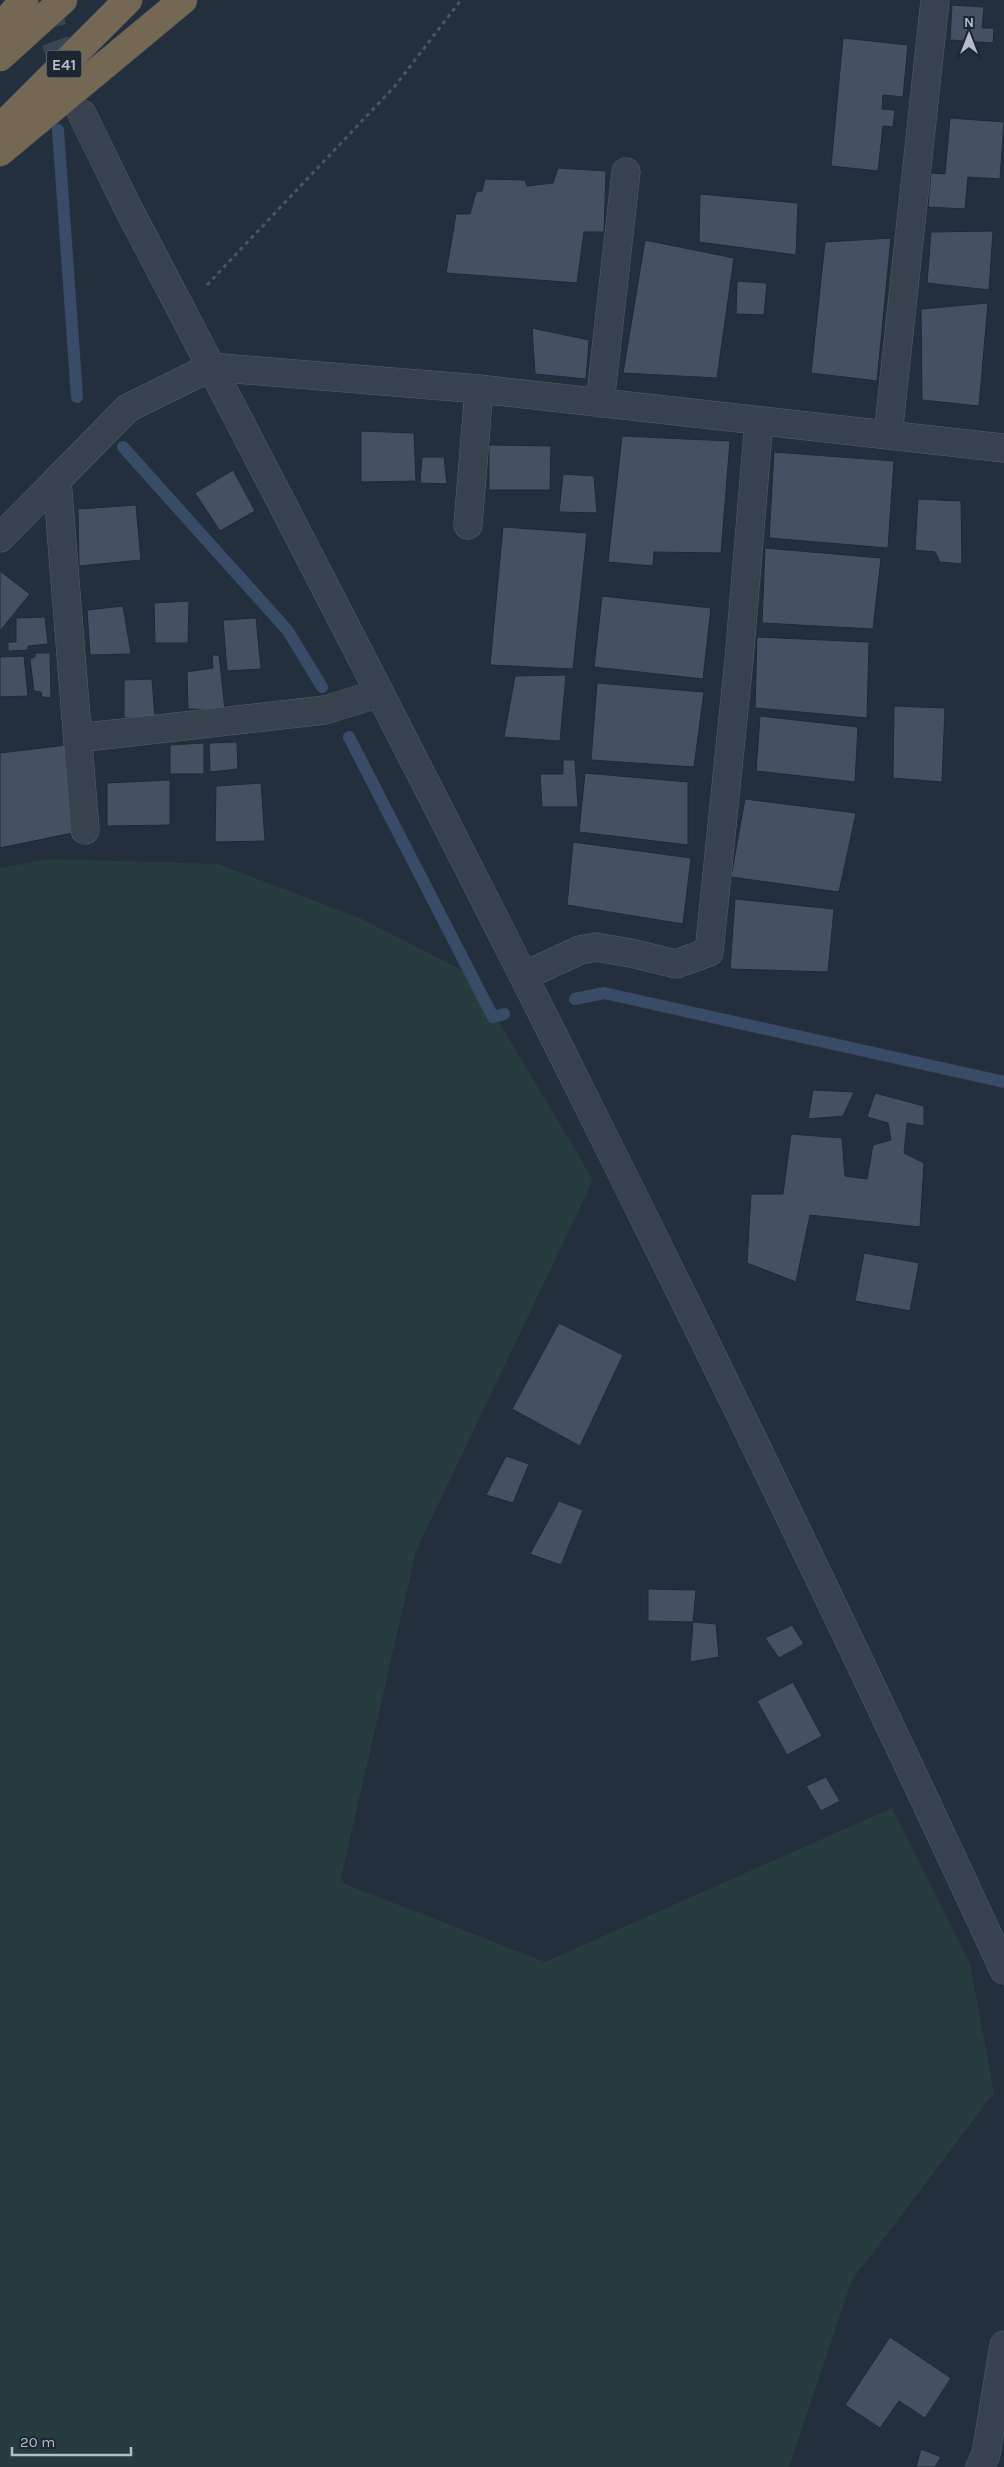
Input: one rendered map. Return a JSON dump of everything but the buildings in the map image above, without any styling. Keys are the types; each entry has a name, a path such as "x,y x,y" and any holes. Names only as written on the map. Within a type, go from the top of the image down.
{"highway":[{"path":"0,28 24,0"},
{"path":"0,57 63,0"},
{"name":"E41","path":"0,128 128,0"},
{"path":"0,152 183,0"}],"street":[{"path":"888,435 935,0"},
{"path":"82,114 524,976 880,1701 1004,1970"},
{"path":"600,403 626,172"},
{"path":"0,538 128,408 211,367 479,389 1004,448"},
{"path":"468,525 479,389"},
{"path":"524,976 580,950 596,948 631,953 676,964 709,952 739,660 758,421"},
{"path":"57,480 85,830"},
{"path":"78,738 325,710 380,693"},
{"path":"980,2467 986,2454 1004,2345"}],"path":[{"path":"182,311 395,86 461,0"}],"green space":[{"path":"49,859 218,864 360,918 471,975 593,1180 416,1551 340,1882 545,1962 892,1808 970,1964 994,2093 852,2280 789,2467 0,2467 0,868"}],"waterway":[{"path":"58,130 77,397"},
{"path":"123,447 288,631 322,687"},
{"path":"349,737 493,1017 504,1014"},
{"path":"575,999 604,993 1004,1082"}],"tunnel":[{"path":"46,0 55,40 71,85"}]}
